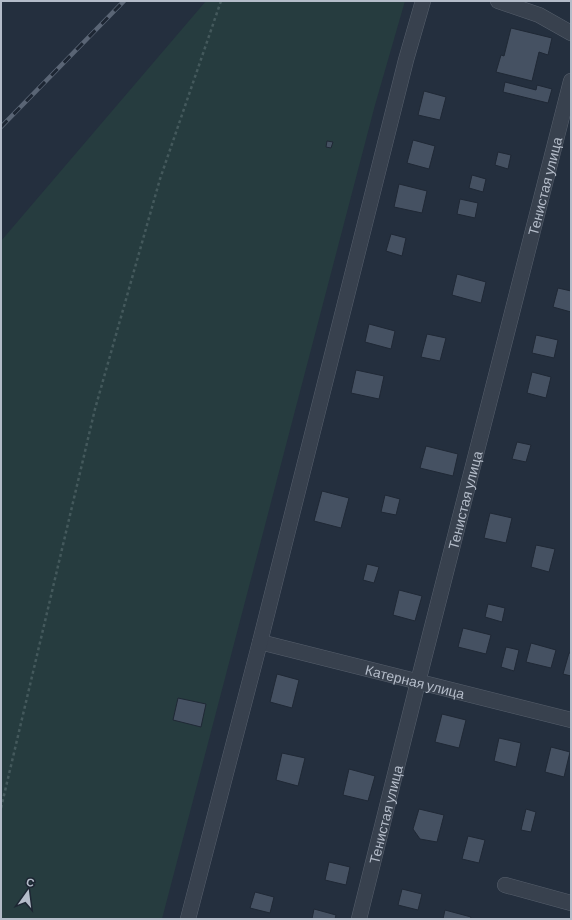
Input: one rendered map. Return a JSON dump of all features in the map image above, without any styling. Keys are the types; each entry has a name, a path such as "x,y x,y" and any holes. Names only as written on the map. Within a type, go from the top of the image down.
{"street":[{"path":"188,919 260,642 406,60 423,1"},
{"path":"498,1 539,15 571,33"},
{"name":"Тенистая улица","path":"359,919 571,81"},
{"name":"Катерная улица","path":"260,642 571,720"},
{"path":"505,885 571,903"}],"path":[{"path":"1,808 95,409 160,179 221,1"}],"green space":[{"path":"206,1 405,1 375,105 162,919 1,919 1,241"}],"building":[{"path":"511,28 552,38 548,55 539,52 532,81 496,72 501,55 504,56"},
{"path":"505,82 536,90 537,85 552,89 548,103 503,92"},
{"path":"424,91 446,97 440,120 418,115"},
{"path":"413,140 435,146 429,169 407,163"},
{"path":"327,141 333,142 331,148 326,147"},
{"path":"498,152 511,155 508,169 495,165"},
{"path":"472,175 486,179 483,192 469,188"},
{"path":"399,184 427,191 422,213 394,207"},
{"path":"460,199 478,203 475,218 457,214"},
{"path":"391,234 406,238 402,256 386,251"},
{"path":"457,274 486,282 481,303 452,295"},
{"path":"558,288 571,291 571,312 553,307"},
{"path":"369,324 395,331 391,349 365,342"},
{"path":"427,334 446,338 440,361 421,357"},
{"path":"536,335 558,340 554,358 532,353"},
{"path":"356,370 384,376 379,399 351,393"},
{"path":"532,372 551,377 546,398 527,393"},
{"path":"517,442 531,445 526,462 512,459"},
{"path":"426,446 458,454 453,476 420,468"},
{"path":"322,491 349,498 341,528 314,521"},
{"path":"385,495 400,499 396,515 381,512"},
{"path":"490,513 512,518 506,543 484,538"},
{"path":"536,545 555,549 549,572 531,567"},
{"path":"367,564 379,567 374,583 363,580"},
{"path":"399,590 422,596 415,621 393,615"},
{"path":"488,604 505,608 502,622 485,617"},
{"path":"463,628 491,635 486,654 458,647"},
{"path":"531,643 556,650 551,668 526,662"},
{"path":"506,647 519,650 514,671 501,667"},
{"path":"569,653 571,653 571,676 563,674"},
{"path":"277,674 299,680 292,708 270,702"},
{"path":"178,698 206,704 201,727 173,720"},
{"path":"442,714 466,720 459,748 435,742"},
{"path":"499,738 521,743 516,767 494,761"},
{"path":"551,747 570,752 564,777 545,772"},
{"path":"282,753 305,758 298,786 276,780"},
{"path":"349,769 375,776 368,801 343,795"},
{"path":"419,809 444,815 437,842 420,839 413,829"},
{"path":"526,809 536,812 531,832 521,830"},
{"path":"468,836 485,840 479,863 462,859"},
{"path":"329,862 350,867 346,885 325,880"},
{"path":"402,889 422,894 418,910 398,905"},
{"path":"255,892 274,897 270,913 250,908"},
{"path":"314,909 336,915 335,919 312,919"},
{"path":"445,910 471,917 470,919 443,919"}],"railway":[{"path":"1,127 124,1"}]}
